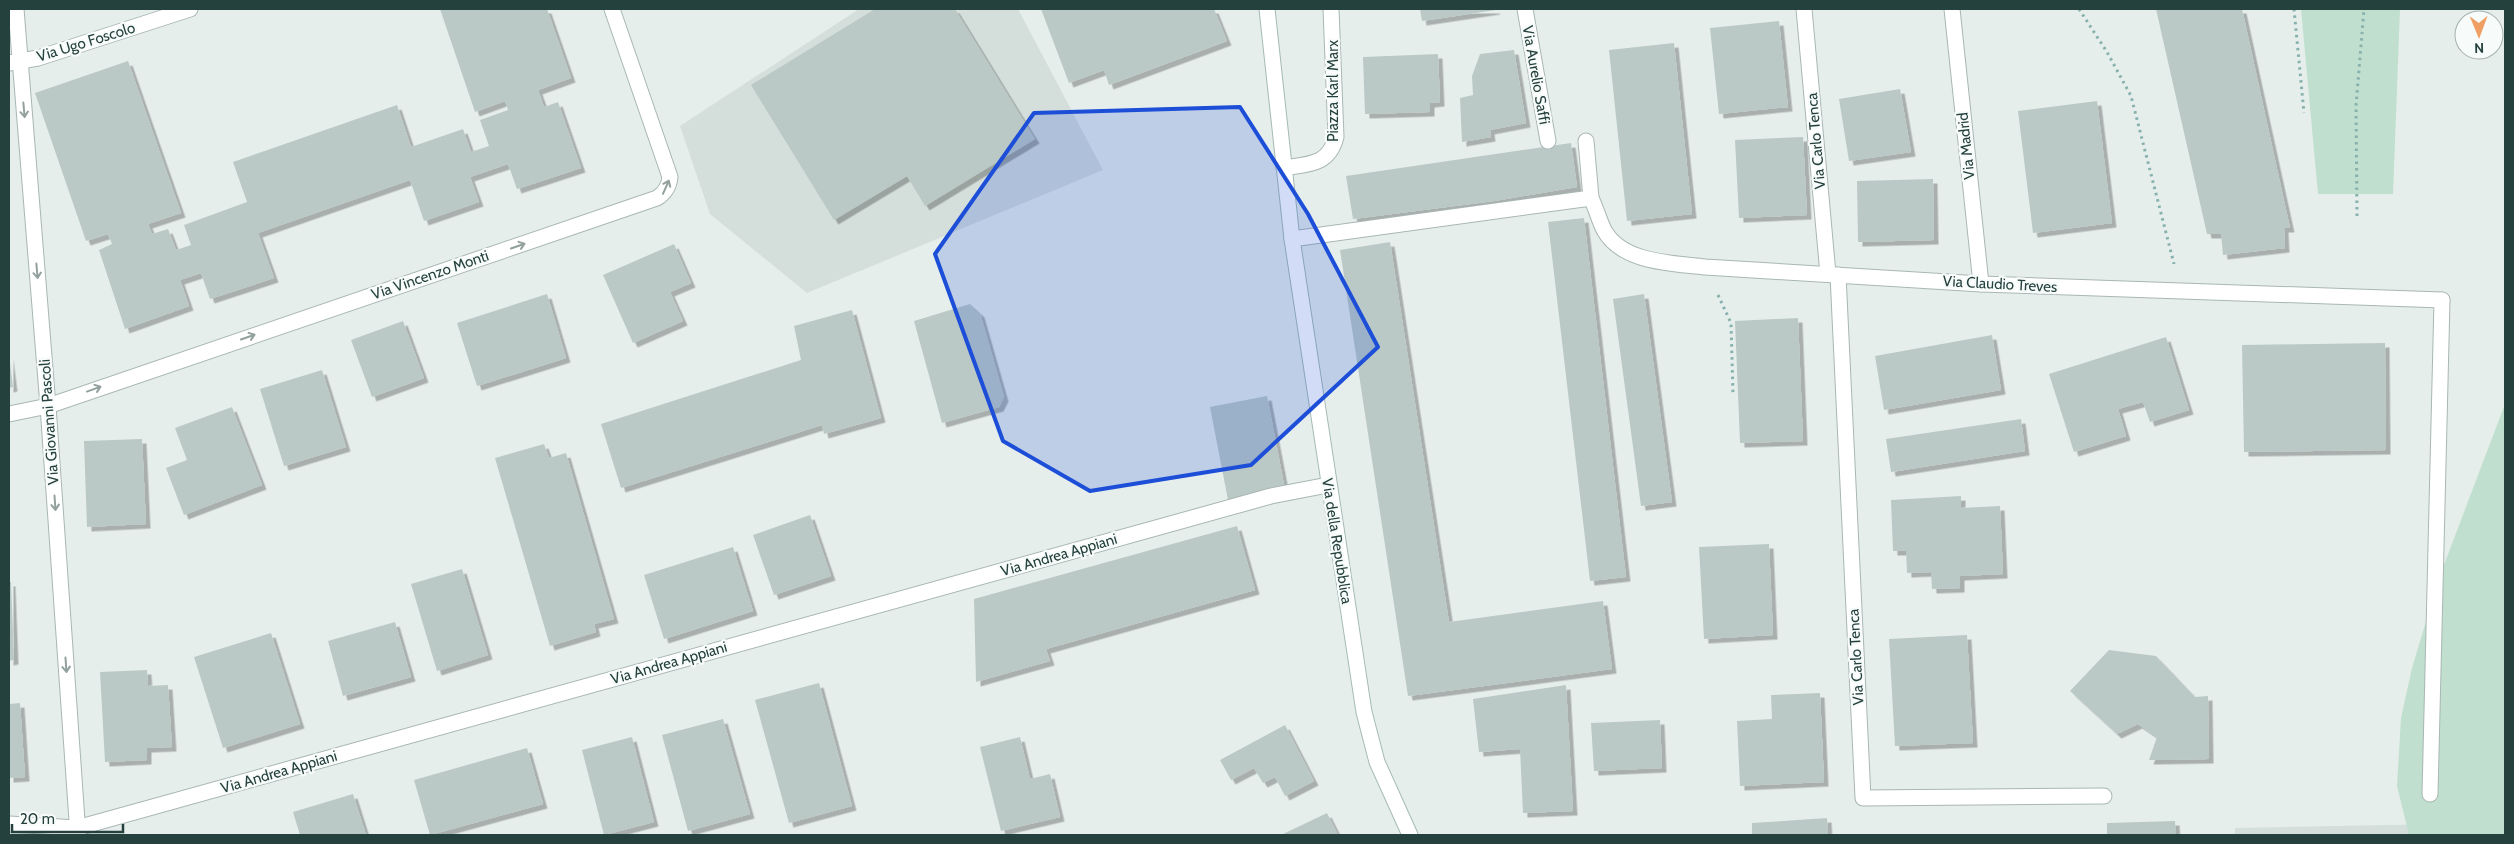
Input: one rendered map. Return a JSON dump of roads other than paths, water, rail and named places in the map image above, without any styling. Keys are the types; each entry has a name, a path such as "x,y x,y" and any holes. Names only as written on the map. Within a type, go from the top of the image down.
{"street":[{"name":"Via Giovanni Pascoli","path":"16,9 14,62 48,406 78,831"},
{"name":"Via Ugo Foscolo","path":"14,62 38,58 190,9"},
{"name":"Via Vincenzo Monti","path":"9,414 48,406 648,202 664,194 669,185 670,176 612,9"},
{"path":"1267,9 1292,239 1592,198"},
{"name":"Piazza Karl Marx","path":"1284,168 1314,163 1325,158 1333,150 1336,137 1331,9"},
{"name":"Via Aurelio Saffi","path":"1525,9 1548,141"},
{"name":"Via Carlo Tenca","path":"1804,9 1833,274 1863,798 2104,796"},
{"name":"Via Madrid","path":"1952,9 1981,284"},
{"name":"Via Claudio Treves","path":"1586,141 1592,198 1605,231 1625,252 1666,262 1705,267 1981,284 2442,300 2430,794"},
{"name":"Via della Repubblica","path":"1292,239 1364,712 1377,762 1410,835"},
{"name":"Via Andrea Appiani","path":"9,824 78,831 1270,496 1328,485"}]}
